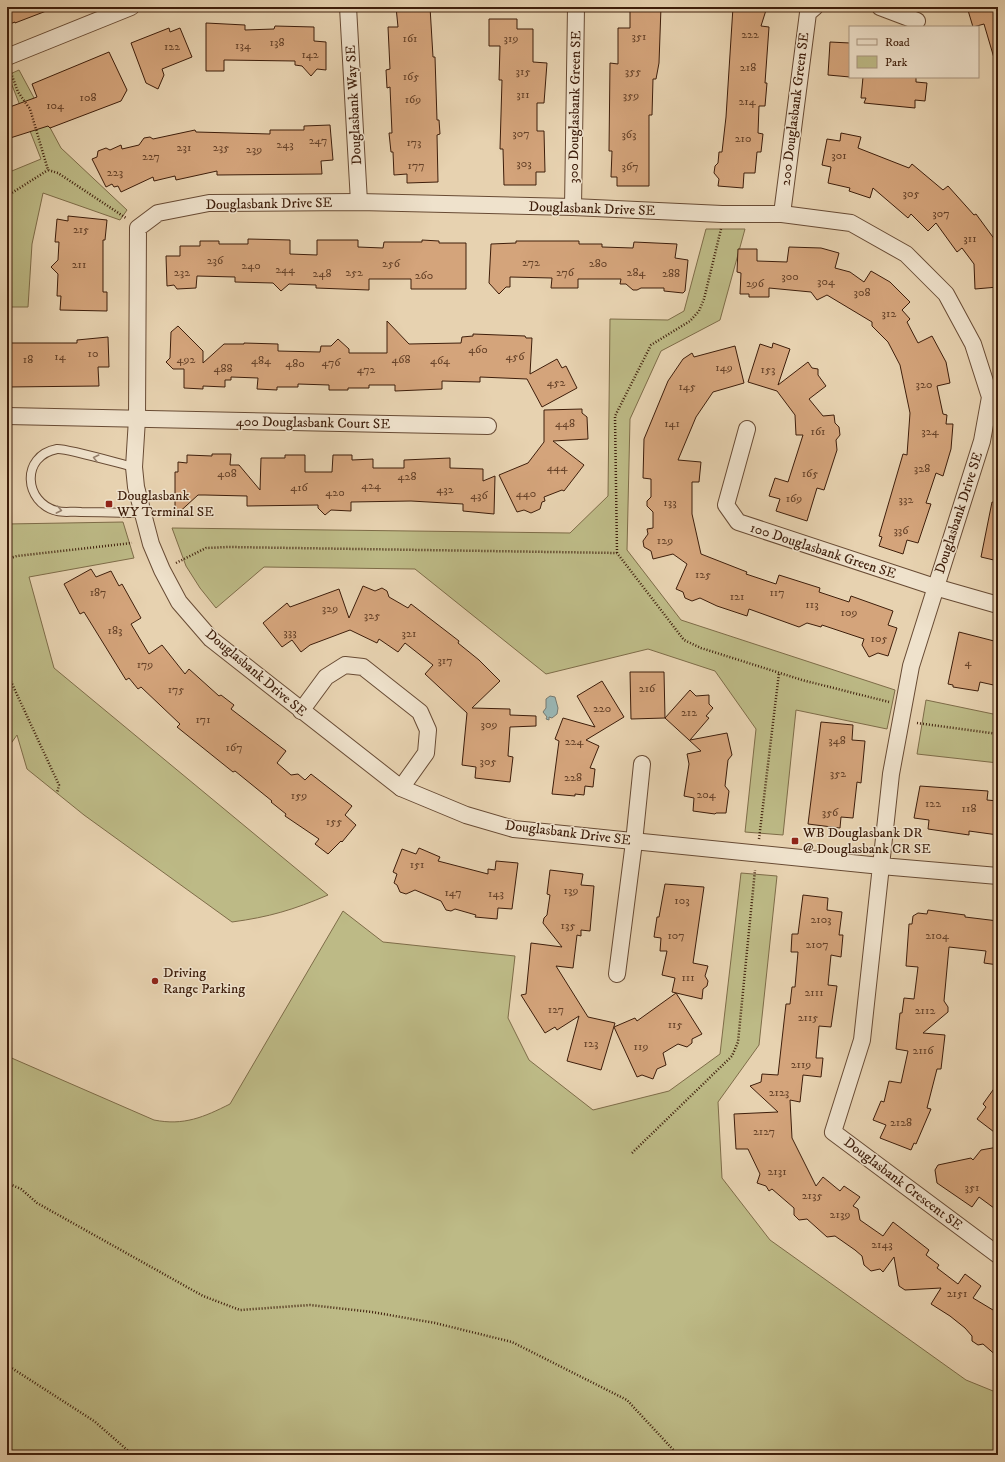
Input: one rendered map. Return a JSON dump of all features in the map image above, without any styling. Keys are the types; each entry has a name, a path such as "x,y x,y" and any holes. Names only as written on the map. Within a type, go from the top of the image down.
{"street":[{"path":"8,62 131,7"},
{"name":"Douglasbank Way SE","path":"348,7 359,202"},
{"name":"300 Douglasbank Green SE","path":"573,207 576,7"},
{"name":"200 Douglasbank Green SE","path":"782,214 808,13 815,7"},
{"path":"880,7 917,21"},
{"name":"Douglasbank Drive SE","path":"881,866 891,774 910,666 982,441 994,397 973,344 946,294 906,254 851,223 782,214 722,214 573,207 359,202 209,203 158,213 138,228 137,419 134,467 136,487 142,513 162,570 179,602 211,639 301,711 402,788 466,815 514,829 757,854 881,866 998,876"},
{"path":"7,416 137,419"},
{"name":"400 Douglasbank Court SE","path":"137,419 488,426"},
{"name":"100 Douglasbank Green SE","path":"747,429 726,505 738,522 935,587"},
{"path":"935,587 998,605"},
{"path":"301,711 326,677 345,665 363,667 420,712 428,730 426,753 402,788"},
{"path":"617,974 634,842 642,764"},
{"name":"Douglasbank Crescent SE","path":"881,866 862,1040 833,1132 998,1255"}],"lane":[{"path":"134,467 59,449 42,454 32,465 30,480 34,493 43,504 56,511 142,513"}],"path":[{"path":"8,62 18,92 30,109 48,170"},
{"path":"7,196 48,170 58,173 138,228"},
{"path":"722,214 721,227 709,278 699,311 690,321 651,345 615,416 617,553 684,640 701,648 802,680 888,701 910,722 998,734"},
{"path":"7,559 17,556 132,543"},
{"path":"162,570 206,548 229,547 617,553"},
{"path":"7,673 59,785 57,794"},
{"path":"632,1153 732,1056 738,1042 754,874 779,673"},
{"path":"7,1183 21,1189 36,1203 166,1276 203,1296 240,1310 318,1306 372,1312 435,1323 512,1342 627,1400 678,1455"},
{"path":"7,1365 94,1421 133,1455"}],"green space":[{"path":"19,70 61,148 127,210 120,220 43,193 32,244 28,307 7,307 7,173 41,159 8,75"},
{"path":"706,229 745,229 720,320 661,351 630,419 627,550 681,620 895,690 887,729 796,710 783,835 745,832 756,729 715,671 648,649 546,674 415,569 264,567 216,608 200,588 186,566 172,528 570,533 608,496 610,319 668,320 684,311"},
{"path":"123,522 134,558 29,577 54,668 328,895 281,912 258,918 232,922 84,815 27,769 17,735 7,749 7,524"},
{"path":"926,700 998,715 998,763 917,754"},
{"path":"741,873 777,876 759,1045 718,1102 722,1178 770,1240 966,1380 998,1393 998,1455 7,1455 7,1056 154,1120 165,1122 184,1121 211,1113 230,1104 343,911 383,942 515,956 508,1018 529,1060 593,1110 669,1091 720,1054"}],"water":[{"path":"550,696 555,697 558,708 557,714 552,718 549,717 549,720 546,719 547,717 543,712 546,708 546,699"}],"building":[{"path":"7,7 54,7 54,8 7,25"},
{"path":"396,7 430,7 433,57 435,57 437,120 439,120 440,134 437,135 438,182 407,183 407,174 394,175 393,152 391,152 389,133 392,133 390,87 387,88 386,70 390,69 388,27 398,27"},
{"path":"630,7 661,7 659,63 656,79 653,79 652,115 649,115 649,186 617,186 617,177 611,177 612,151 609,151 610,63 618,64 618,28 630,28"},
{"path":"733,7 767,7 761,26 769,27 765,106 759,106 758,133 763,134 761,152 757,152 755,173 744,173 743,188 718,186 719,179 714,173 715,166 718,163 719,152 722,152 726,117"},
{"path":"967,7 998,7 998,57 994,58 984,24 973,26"},
{"path":"489,19 517,19 517,29 533,29 533,62 547,63 544,103 537,103 537,131 544,131 545,172 536,172 536,185 504,185 503,149 500,149 502,80 499,80 500,46 489,46"},
{"path":"206,23 245,25 245,30 274,29 275,26 314,27 314,41 326,42 326,70 317,69 311,76 302,66 295,65 295,61 224,60 224,71 206,71"},
{"path":"169,28 170,32 180,28 192,57 162,69 164,75 158,89 146,83 131,43"},
{"path":"830,42 849,43 849,77 828,75"},
{"path":"109,52 127,90 121,101 50,128 48,126 7,139 7,108 37,97 32,84"},
{"path":"863,78 916,78 916,82 927,83 925,101 915,100 915,108 864,103 866,98 861,98"},
{"path":"330,125 333,160 321,161 322,174 217,175 217,171 176,180 175,176 154,181 153,177 121,192 118,186 114,187 112,184 106,187 92,159 97,157 98,151 106,148 110,150 121,145 122,149 139,145 144,138 150,137 153,139 195,130 196,132 270,134 270,130 304,130 304,126"},
{"path":"841,133 861,137 858,148 909,168 912,164 943,190 948,186 974,215 976,214 998,244 998,287 975,289 974,264 962,248 957,252 936,223 928,231 911,214 908,218 873,188 870,198 849,191 850,188 828,183 831,167 822,165 827,139 840,141"},
{"path":"68,216 107,220 105,240 103,240 103,292 107,292 107,311 60,310 61,296 57,296 58,274 51,267 58,260 59,242 55,242 57,219 68,221"},
{"path":"248,239 290,240 290,254 317,255 317,240 358,240 358,247 383,248 384,242 422,242 422,240 439,241 439,243 466,243 466,289 411,289 411,279 369,279 369,290 316,288 316,285 289,284 281,291 273,283 235,282 235,277 197,276 196,288 177,289 174,285 167,286 166,256 180,256 180,246 200,246 200,241 219,241 219,244 248,244"},
{"path":"516,241 579,241 579,244 602,244 602,247 633,248 634,242 677,244 675,258 688,260 685,291 683,293 664,291 664,288 641,288 633,290 626,284 620,284 621,279 578,279 578,288 551,288 552,278 510,277 510,287 506,287 499,294 489,283 491,244 516,243"},
{"path":"789,247 821,248 839,253 835,268 850,272 864,282 871,271 890,282 910,302 902,310 910,319 907,322 918,343 932,336 946,362 950,383 937,386 943,414 947,415 946,424 953,424 951,449 943,476 936,473 926,503 931,504 918,543 907,540 903,554 879,546 882,537 879,536 903,454 907,455 910,413 900,365 888,342 872,326 872,322 827,295 817,300 811,292 769,288 769,297 749,297 749,294 740,294 741,273 737,272 738,249 757,249 757,261 787,262"},
{"path":"387,321 409,344 461,343 462,337 473,336 473,334 525,336 526,338 532,338 530,374 557,359 562,368 566,366 577,388 542,407 527,379 480,377 480,382 442,381 442,389 395,391 395,385 369,385 369,388 329,390 329,385 298,384 298,387 277,387 277,390 257,389 258,378 231,377 231,380 225,380 225,387 203,386 203,389 184,388 184,369 173,369 166,362 170,358 171,332 178,326 203,351 203,363 224,344 278,344 278,351 320,352 321,346 331,346 338,339 349,349 349,353 387,353"},
{"path":"108,337 109,367 98,367 99,386 7,387 7,343 77,343 77,340"},
{"path":"773,343 790,349 778,385 808,362 812,368 818,369 818,375 826,386 809,399 823,416 834,415 835,423 839,427 840,435 836,440 837,450 824,490 817,488 807,521 776,511 780,499 769,496 775,478 788,482 803,435 796,435 795,415 777,391 748,382 760,344 772,348"},
{"path":"735,346 744,383 713,392 696,417 678,460 701,462 699,482 692,482 692,514 701,554 747,572 746,574 776,584 779,575 820,588 819,592 849,602 851,596 893,611 888,625 897,628 888,656 878,653 869,657 862,645 864,639 822,625 821,627 807,623 799,627 749,609 747,616 717,606 700,598 692,601 685,598 683,592 676,589 687,564 673,554 653,559 651,551 644,547 643,541 648,534 647,529 653,528 653,512 647,506 647,501 651,497 651,479 643,478 644,439 668,381 683,359 692,353 694,357"},
{"path":"582,409 582,413 587,417 588,439 553,441 584,465 564,491 562,490 544,497 545,501 542,502 540,509 531,513 524,510 517,512 499,475 528,463 544,442 544,410"},
{"path":"212,454 231,454 230,465 239,465 260,490 261,458 285,458 285,455 305,455 305,472 332,472 333,455 352,455 352,460 373,459 373,468 404,468 404,460 450,458 450,468 483,469 483,481 495,476 494,514 463,511 463,504 411,501 351,502 351,511 331,510 325,515 318,508 318,505 247,506 247,496 198,495 175,516 175,472 178,472 178,462 187,463 187,455 212,456"},
{"path":"992,502 998,503 998,561 981,557"},
{"path":"91,569 96,577 111,571 119,586 122,584 141,618 131,624 149,654 162,645 185,674 189,669 219,696 221,695 234,705 231,709 286,751 277,763 291,775 298,774 305,780 311,774 352,806 345,815 356,825 342,842 341,841 328,854 315,844 319,839 285,816 286,814 271,802 272,801 177,727 180,724 141,687 138,689 129,678 126,680 84,612 80,614 64,584"},
{"path":"363,586 375,591 382,588 387,591 389,597 408,608 411,604 459,641 458,643 479,660 500,681 472,708 510,709 510,715 536,716 536,726 510,727 508,756 513,757 510,782 475,778 476,767 462,765 467,713 425,674 433,665 405,643 398,652 379,639 377,643 350,630 310,645 301,652 292,640 282,647 263,623 287,603 290,607 339,589 349,618"},
{"path":"959,632 998,642 998,686 980,682 978,691 953,687 953,685 948,684"},
{"path":"630,672 664,672 665,718 631,719"},
{"path":"602,681 624,717 586,740 599,746 590,768 595,769 593,787 585,786 584,795 575,794 575,796 552,794 559,741 555,739 563,718 595,727 577,696"},
{"path":"690,690 696,696 709,695 709,704 713,708 706,716 709,718 690,740 727,733 732,755 728,760 725,786 729,791 726,813 715,814 693,811 694,798 684,796 689,764 687,754 701,751 665,718"},
{"path":"821,722 853,725 852,740 865,741 861,783 857,782 853,818 841,817 840,828 808,824"},
{"path":"920,786 988,791 987,800 998,801 998,835 969,831 969,835 928,829 929,820 914,818"},
{"path":"419,848 440,857 438,861 488,874 488,869 495,870 496,861 518,863 512,909 498,908 497,919 475,917 476,915 455,909 451,911 446,910 441,901 415,890 406,894 400,892 397,885 394,883 397,874 393,872 402,849 416,854"},
{"path":"550,870 583,874 581,885 594,886 590,931 581,930 581,936 577,935 573,968 556,966 588,1017 615,1023 601,1070 567,1061 579,1016 557,1030 555,1027 545,1033 521,995 526,994 531,943 562,947 543,923 544,918 547,915 550,895 547,894"},
{"path":"665,884 704,887 693,963 708,966 705,976 708,981 707,986 703,989 702,999 672,992 675,978 662,975 667,951 660,951 661,938 654,937"},
{"path":"803,895 828,898 827,910 842,912 839,935 843,935 841,957 831,955 828,985 837,986 831,1027 819,1026 816,1058 823,1058 821,1077 803,1075 800,1102 790,1100 792,1138 816,1186 823,1177 840,1191 844,1186 860,1197 853,1206 858,1209 860,1220 883,1236 893,1222 929,1250 926,1255 939,1265 937,1268 958,1284 965,1274 981,1286 973,1298 998,1313 998,1357 983,1344 978,1345 972,1341 972,1336 965,1328 931,1304 941,1288 905,1290 899,1286 894,1257 883,1272 880,1269 871,1271 864,1265 862,1256 855,1250 835,1236 827,1237 807,1219 799,1220 794,1215 794,1208 772,1189 769,1191 766,1186 757,1183 760,1174 748,1149 736,1149 734,1114 778,1112 750,1086 761,1082 762,1074 778,1075 786,1004 790,1004 792,987 795,987 798,952 791,952 792,934 798,934"},
{"path":"928,910 998,921 998,965 984,963 986,951 949,947 944,1001 948,1007 948,1012 923,1033 945,1035 941,1069 937,1069 927,1108 931,1109 916,1144 914,1143 911,1150 880,1138 886,1125 873,1120 881,1101 884,1102 889,1081 901,1083 908,1051 896,1049 900,1013 902,1013 904,998 914,999 918,967 906,966 909,924 912,924 913,916 918,913 927,914"},
{"path":"676,993 702,1034 692,1039 692,1043 687,1047 678,1044 663,1053 666,1065 657,1069 653,1079 642,1075 637,1077 614,1027 635,1018 637,1021"},
{"path":"998,1083 998,1135 977,1119 986,1107 983,1104"},
{"path":"998,1147 998,1211 979,1197 972,1207 937,1183 935,1170 938,1165 971,1158 973,1160 981,1150"}],"place":[{"name":"Douglasbank WY Terminal SE","path":"109,504"},
{"name":"WB Douglasbank DR @ Douglasbank CR SE","path":"795,841"},
{"name":"Driving Range Parking","path":"155,981"}]}
